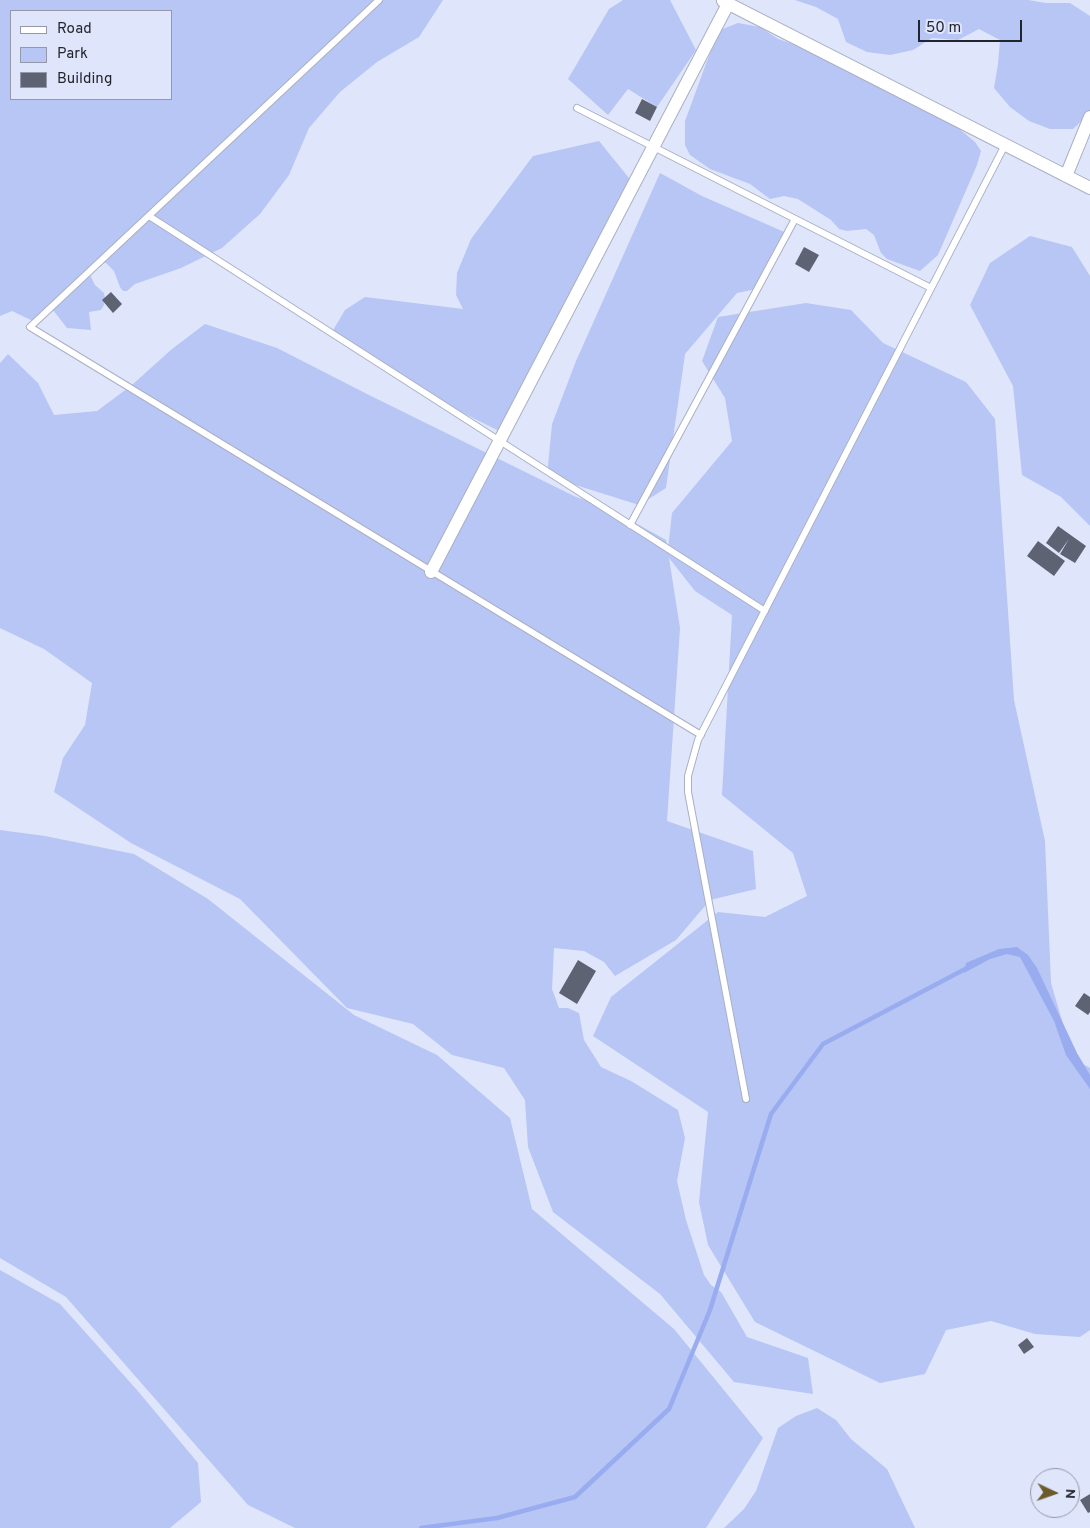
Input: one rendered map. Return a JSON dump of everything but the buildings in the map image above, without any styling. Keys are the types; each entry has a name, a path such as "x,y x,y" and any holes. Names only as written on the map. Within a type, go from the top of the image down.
{"street":[{"path":"431,572 654,147 725,2 1090,188"},
{"path":"1066,176 1090,117"}],"lane":[{"path":"379,0 30,327 701,735"},
{"path":"577,108 931,288"},
{"path":"746,1099 688,792 688,776 701,735 1005,145"},
{"path":"149,216 765,611"},
{"path":"630,525 795,219"}],"green space":[{"path":"0,0 443,0 419,37 377,62 340,92 309,128 289,175 260,214 222,248 181,268 135,284 127,291 123,291 120,287 114,271 106,263 100,263 90,275 95,285 104,293 105,299 101,310 89,312 91,330 67,328 53,310 33,321 12,311 0,316"},
{"path":"623,0 670,0 696,50 657,107 628,89 608,115 568,79 609,9"},
{"path":"795,0 1028,0 1046,3 1070,3 1090,16 1090,113 1073,129 1050,129 1029,121 1010,107 994,88 1000,40 979,29 958,40 932,38 913,50 890,55 867,52 846,42 838,19 816,7"},
{"path":"738,23 760,27 778,39 832,57 869,79 881,89 952,123 975,142 981,151 977,165 938,255 920,271 887,259 881,253 874,235 866,229 847,231 839,229 831,220 798,199 784,196 770,199 750,184 710,169 690,155 685,145 685,121 720,30"},
{"path":"599,141 633,183 501,432 437,400 332,332 345,310 365,297 463,309 456,295 457,273 471,239 533,156"},
{"path":"660,173 702,196 789,234 761,288 737,293 685,354 666,488 639,505 547,476 552,424 576,361"},
{"path":"1030,236 1072,247 1090,276 1090,526 1061,497 1022,475 1013,386 970,305 990,263"},
{"path":"806,303 851,310 883,343 966,382 995,419 1014,700 1045,841 1051,983 1073,1058 1090,1068 1090,1330 1080,1337 1035,1334 991,1321 946,1330 925,1374 880,1383 755,1322 708,1245 699,1202 708,1112 593,1036 611,997 718,912 765,917 807,896 793,853 722,795 732,615 695,591 669,558 680,628 667,821 753,851 756,889 710,900 676,940 615,976 604,962 584,951 554,948 552,989 559,1008 568,1008 579,1013 584,1040 601,1067 631,1081 678,1110 685,1138 677,1181 686,1220 704,1275 711,1285 721,1292 747,1337 808,1358 813,1394 734,1382 660,1294 553,1212 528,1147 525,1100 504,1068 452,1055 413,1024 347,1008 240,899 131,843 54,792 63,758 85,725 92,683 44,649 0,628 0,363 8,354 38,383 54,415 97,411 132,385 172,349 205,324 277,348 576,497 603,505 666,540 668,549 672,513 732,441 725,398 702,361 718,317"},
{"path":"0,830 45,836 134,854 208,899 354,1015 437,1055 510,1118 532,1209 674,1329 763,1438 706,1528 295,1528 248,1505 66,1297 0,1258"},
{"path":"0,1270 60,1304 137,1390 198,1463 201,1502 170,1528 0,1528"},
{"path":"817,1408 836,1420 851,1439 887,1469 915,1528 724,1528 744,1509 756,1491 778,1428 796,1416"}],"shaded area":[{"path":"1017,947 1028,955 1037,968 1077,1053 1090,1075 1090,1089 1066,1055 1054,1021 1020,957 1007,954 990,959 964,973 966,963 999,949"}],"waterway":[{"path":"421,1528 497,1518 575,1497 669,1409 710,1310 771,1114 823,1044 969,967"}]}
